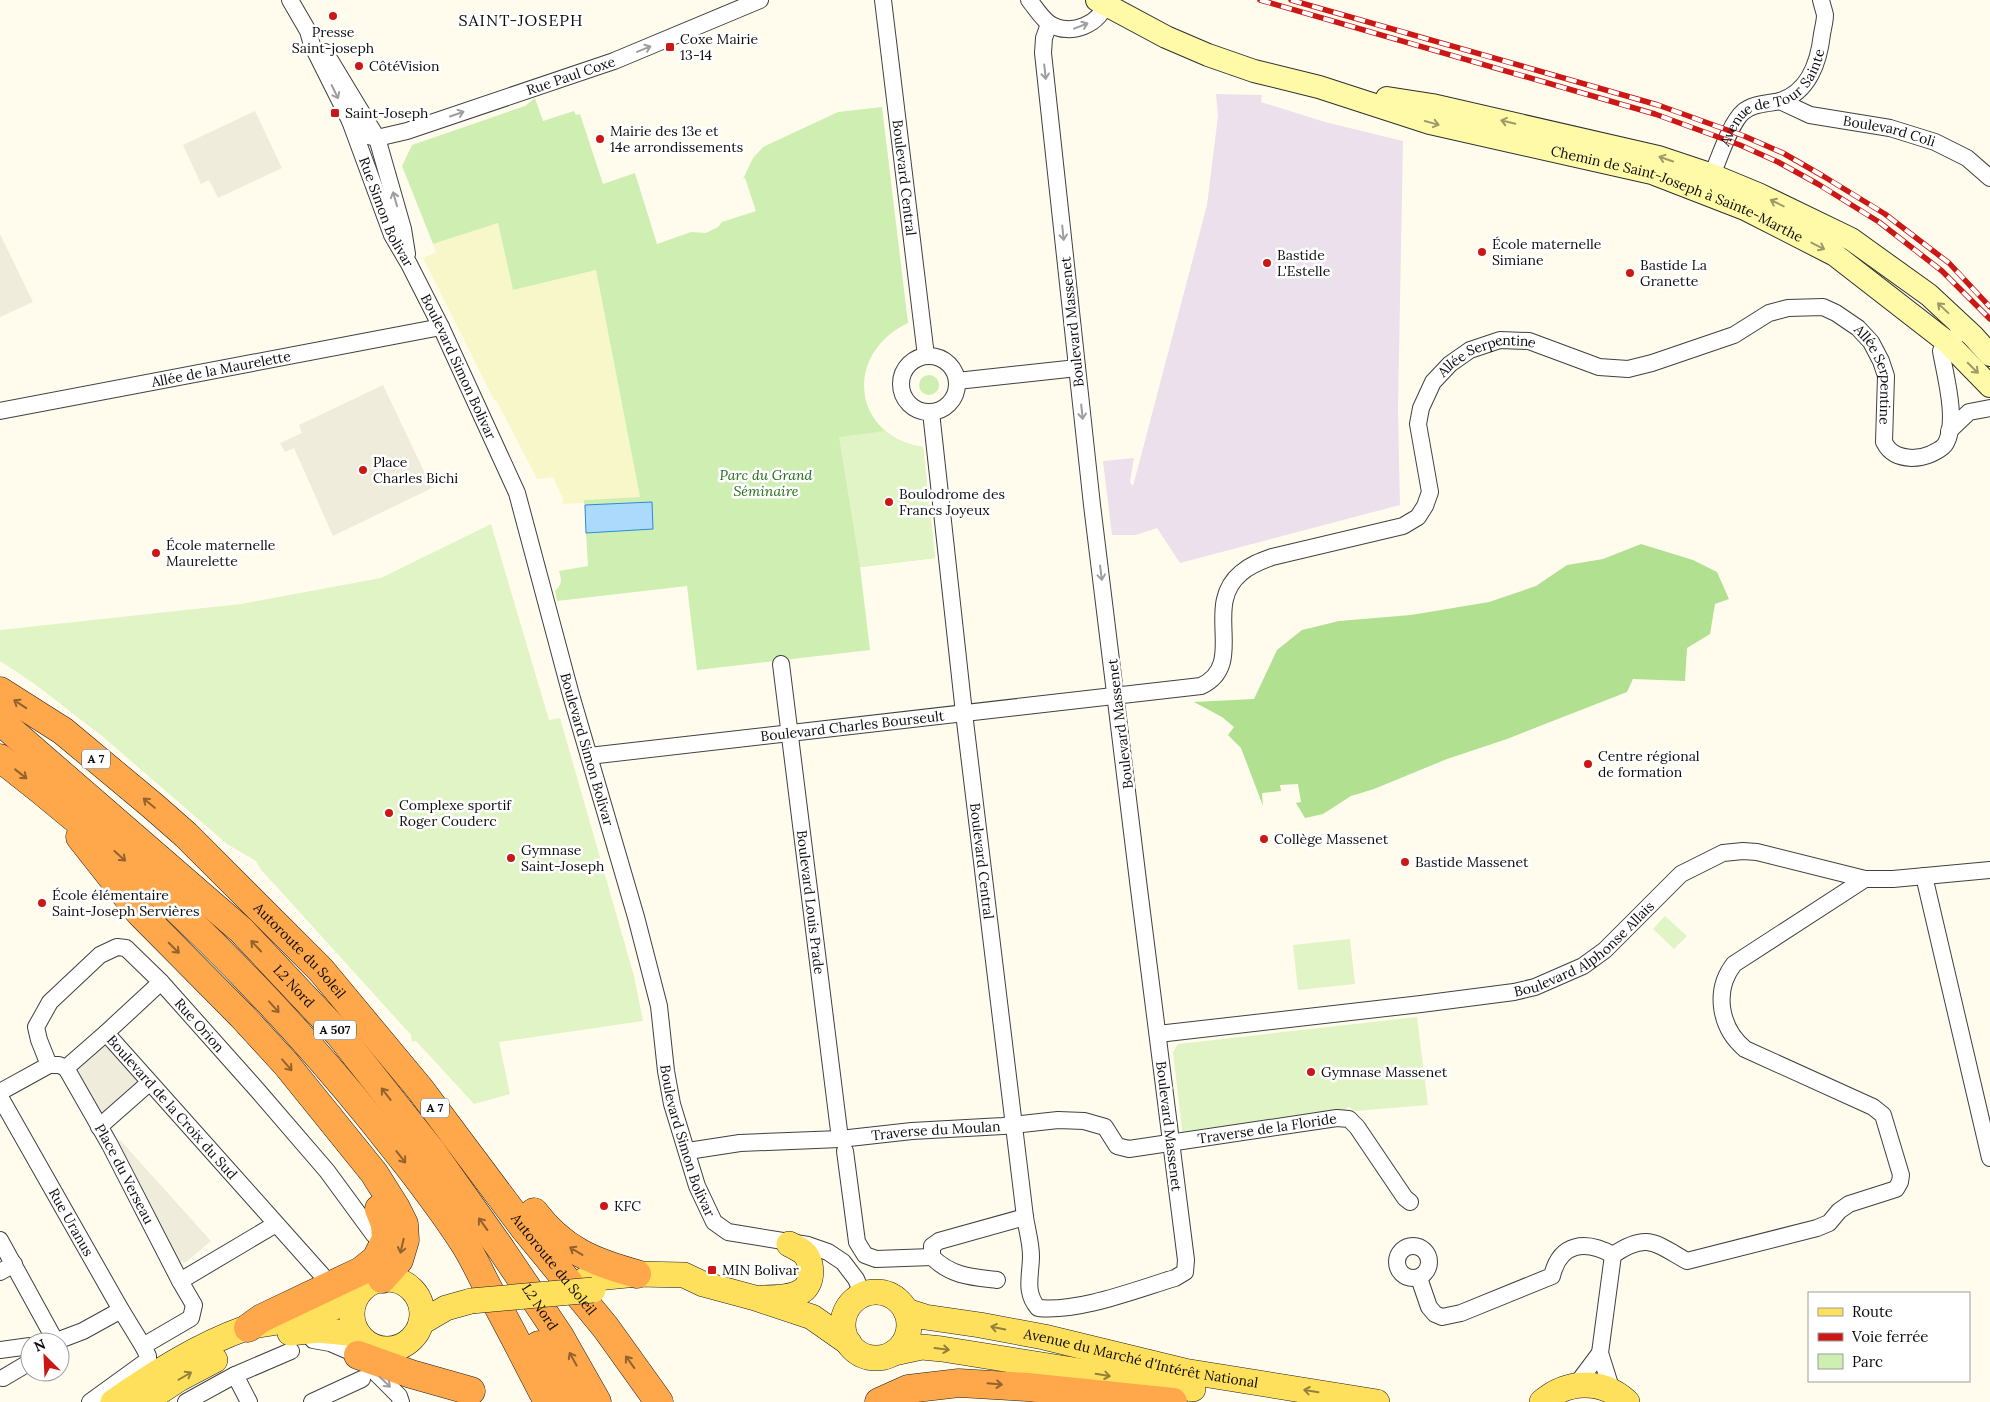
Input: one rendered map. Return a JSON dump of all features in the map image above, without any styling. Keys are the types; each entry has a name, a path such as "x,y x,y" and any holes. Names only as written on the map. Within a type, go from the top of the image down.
{"highway":[{"name":"Autoroute du Soleil","path":"0,691 63,732 186,835 320,970 420,1089 524,1228 606,1328 659,1402"},
{"name":"L2 Nord","path":"0,722 241,930 339,1034 433,1153 501,1249 559,1335 596,1402"},
{"path":"0,758 43,791 116,853 188,919 270,1002 340,1081 398,1152 464,1243 548,1402"},
{"path":"43,791 140,913 242,1016 286,1064 374,1173 404,1224 405,1240 399,1260 382,1279"},
{"path":"186,835 220,849 297,921 456,1111 545,1226 558,1239 582,1255 614,1268 637,1274"},
{"path":"248,1328 262,1318 361,1272 376,1259 386,1239 385,1224 374,1197 322,1107"},
{"name":"L2 Nord","path":"464,1243 531,1332 571,1402"},
{"path":"395,1349 454,1377 477,1396"},
{"path":"359,1356 477,1396"},
{"path":"879,1402 908,1389 959,1383 994,1384 1173,1402"}],"main road":[{"name":"Chemin de Saint-Joseph à Sainte-Marthe","path":"1103,2 1166,37 1208,55 1254,71 1319,88 1430,123 1652,173 1758,194 1851,239 1929,295 1973,336 1990,355"},
{"name":"Chemin de Saint-Joseph à Sainte-Marthe","path":"1708,184 1745,209 1835,255 1947,342 1990,386"},
{"path":"756,1298 791,1295 802,1291 809,1282 809,1264 804,1252 789,1244"},
{"path":"590,1285 637,1274 684,1275 703,1284 756,1298 812,1317 849,1343 856,1351 864,1356 875,1358 885,1357 894,1353 902,1346 908,1335 909,1323 906,1311 898,1301 887,1294 875,1293 855,1303 812,1317"},
{"path":"113,1402 175,1361 248,1328 339,1307 356,1298 367,1285 382,1279 401,1281 410,1286 421,1302 423,1312 422,1322 412,1339 395,1349 384,1350 365,1342 359,1356"},
{"path":"416,1293 468,1296 590,1285 682,1288 703,1284"},
{"path":"422,1322 468,1296"},
{"path":"356,1298 352,1316 359,1356"},
{"path":"849,1343 844,1327 855,1303"},
{"name":"Avenue du Marché d'Intérêt National","path":"906,1311 1044,1337 1184,1371 1377,1402"},
{"path":"144,1402 179,1379 220,1357 286,1343 301,1330 318,1330 359,1356"},
{"name":"Avenue du Marché d'Intérêt National","path":"894,1353 922,1347 942,1349 1271,1402"},
{"path":"1542,1402 1558,1390 1576,1385 1594,1385 1619,1396"}],"street":[{"path":"290,0 308,31 312,45 350,122 368,136 377,138"},
{"name":"Rue Paul Coxe","path":"377,138 407,131 614,60 760,0"},
{"name":"Boulevard Central","path":"883,0 926,356"},
{"path":"1029,0 1049,24"},
{"path":"1041,0 1041,6 1049,24"},
{"name":"Avenue de Tour Sainte","path":"1708,184 1734,124 1740,115 1748,108 1780,101 1793,94 1813,72 1822,41 1825,15 1821,0"},
{"name":"Chemin de Saint-Joseph à Sainte-Marthe","path":"1049,24 1072,30 1085,26 1094,20 1103,2"},
{"name":"Boulevard Massenet","path":"1038,1308 1050,1309 1084,1304 1175,1278 1185,1272 1186,1260 1077,368 1043,53 1044,38 1049,24"},
{"path":"308,31 318,41 377,138"},
{"name":"Boulevard Coli","path":"1780,101 1810,115 1890,128 1935,142 1967,158 1990,178"},
{"name":"Rue Simon Bolivar","path":"350,122 392,235 409,264"},
{"name":"Rue Simon Bolivar","path":"377,138 403,229 409,264"},
{"name":"Boulevard Simon Bolivar","path":"409,264 441,327 517,493 589,756 636,916 659,1006 666,1072 672,1104 688,1151 696,1186 714,1222 728,1232 808,1246 828,1252 844,1262 856,1279 855,1303"},
{"name":"Allée Serpentine","path":"1117,696 1201,686 1212,681 1220,669 1224,658 1223,611 1230,584 1241,573 1256,564 1272,557 1403,526 1418,517 1430,492 1418,424 1420,408 1433,382 1450,364 1470,350 1500,340 1529,341 1599,367 1628,369 1652,363 1734,335 1778,310 1823,307 1836,313 1858,328 1871,342 1881,361 1886,376 1884,442 1888,450 1897,456 1924,457 1940,449 1946,443 1949,431 1969,412 1990,408"},
{"name":"Allée de la Maurelette","path":"0,411 441,327"},
{"path":"1949,431 1950,393 1941,351 1951,338 1973,336"},
{"path":"926,356 939,357 950,364 957,381 957,390 950,403 939,410 931,412 921,411 910,405 901,389 902,376 907,366 917,358 926,356"},
{"path":"957,381 1077,368"},
{"name":"Boulevard Central","path":"931,412 964,714 1031,1255 1029,1291 1032,1301 1038,1308"},
{"name":"Boulevard Louis Prade","path":"781,664 857,1242 865,1255 876,1259 932,1257"},
{"name":"Boulevard Charles Bourseult","path":"589,756 1117,696"},
{"name":"Boulevard Alphonse Allais","path":"1158,1034 1421,1004 1514,992 1535,987 1583,966 1605,950 1681,874 1723,853 1757,852 1865,879 1990,870"},
{"path":"1924,876 1990,1158"},
{"path":"1613,1255 1629,1245 1641,1241 1653,1242 1687,1261 1817,1228 1829,1222 1850,1204 1896,1190 1901,1175 1883,1115 1873,1107 1745,1049 1734,1039 1727,1025 1721,999 1727,973 1734,964 1865,879"},
{"name":"Rue Orion","path":"49,1065 39,1040 37,1024 50,1002 100,955 117,947 126,948 160,982 259,1092 327,1171 374,1235"},
{"path":"106,1034 160,982"},
{"name":"Boulevard de la Croix du Sud","path":"66,1068 106,1034 322,1275"},
{"path":"0,1092 49,1065 59,1065 66,1068"},
{"name":"Place du Verseau","path":"66,1068 100,1127 194,1305 191,1318 143,1346"},
{"path":"100,1127 149,1083"},
{"name":"Rue Uranus","path":"0,1097 120,1310 143,1346"},
{"name":"Traverse de la Floride","path":"1172,1142 1336,1118 1349,1119 1367,1141 1405,1198 1410,1202"},
{"name":"Traverse du Moulan","path":"688,1151 740,1143 843,1145 912,1131 1014,1125 1058,1120 1084,1121 1104,1127 1117,1146 1123,1148 1129,1149 1172,1142"},
{"path":"997,1280 964,1276 942,1267 932,1257 932,1246 939,1241 1025,1217"},
{"path":"180,1281 276,1224"},
{"path":"0,1240 7,1268 49,1332"},
{"path":"1419,1278 1429,1307 1435,1314 1442,1317 1461,1313 1552,1276 1554,1267 1561,1256 1570,1249 1594,1246 1613,1255"},
{"path":"1576,1385 1600,1353 1613,1255"},
{"path":"70,1336 120,1310"},
{"path":"186,1402 235,1375 286,1343"},
{"path":"90,1402 148,1360 143,1346"},
{"path":"0,1350 20,1347"},
{"path":"1600,1353 1619,1396"},
{"path":"312,1402 359,1356 400,1396 401,1402"},
{"path":"3,1378 20,1368"},
{"path":"235,1375 249,1402"}],"shaded area":[{"path":"1216,94 1262,95 1261,102 1325,122 1403,141 1398,409 1400,505 1180,563 1157,528 1136,535 1112,535 1103,461 1134,458 1130,482 1133,486 1207,205 1218,116"},
{"path":"255,111 282,168 218,198 209,180 201,184 183,145"},
{"path":"0,234 33,302 0,317"},
{"name":"Place Charles Bichi","path":"383,385 432,488 333,536 294,448 285,452 280,443 302,433 299,425"},
{"path":"110,1040 149,1083 99,1127 71,1076"},
{"path":"120,1140 211,1241 186,1262 179,1262 110,1145"}],"green space":[{"name":"Parc du Grand Séminaire","path":"535,98 543,121 574,111 576,115 580,114 603,184 635,173 657,244 691,232 706,233 718,227 722,222 756,211 745,178 743,179 753,158 763,147 838,112 882,107 908,323 887,337 873,354 865,373 864,392 870,411 882,427 899,440 923,447 935,558 860,567 870,650 697,670 687,586 557,601 555,591 561,582 559,571 588,566 584,500 640,497 596,270 513,290 498,223 433,244 402,166 412,145 525,106"},
{"path":"498,223 513,290 596,270 640,497 585,500 585,503 562,504 563,499 553,477 537,479 496,400 494,400 423,258 436,252 433,244"},
{"path":"925,375 933,375 939,381 939,389 933,395 925,395 919,389 919,381"},
{"name":"Boulodrome des Francs Joyeux","path":"885,431 903,442 923,447 935,558 860,567 839,437"},
{"name":"Complexe sportif Roger Couderc","path":"491,524 549,720 560,718 634,976 643,1021 499,1042 510,1094 474,1104 416,1041 412,1042 411,1035 261,870 256,861 227,844 102,736 36,685 0,661 0,630 241,604 381,578"},
{"path":"1641,544 1693,560 1717,572 1729,599 1715,604 1710,634 1687,648 1685,681 1633,679 1627,692 1507,739 1447,759 1374,789 1351,796 1323,814 1305,818 1296,803 1301,802 1298,784 1280,785 1281,791 1262,793 1263,806 1241,748 1228,735 1234,727 1222,717 1194,702 1254,699 1277,650 1302,630 1339,621 1411,615 1489,602 1536,586 1567,565 1603,559"},
{"path":"1665,916 1687,936 1674,949 1653,929"},
{"path":"1350,939 1355,984 1298,990 1293,945"},
{"path":"1417,1017 1428,1105 1355,1111 1349,1107 1335,1115 1183,1138 1173,1052 1178,1044"}],"water":[{"path":"652,502 653,529 586,533 585,505"}],"railway":[{"path":"1260,0 1655,114 1740,145 1778,162 1818,184 1879,222 1942,271 1990,319"},
{"path":"1291,0 1658,105 1744,136 1783,153 1885,214 1949,263 1990,307"}],"place":[{"name":"Presse Saint-joseph","path":"333,16"},
{"name":"Coxe Mairie 13-14","path":"670,47"},
{"name":"CôtéVision","path":"359,66"},
{"name":"Saint-Joseph","path":"335,113"},
{"name":"Mairie des 13e et 14e arrondissements","path":"600,139"},
{"name":"École maternelle Simiane","path":"1482,252"},
{"name":"Bastide L'Estelle","path":"1267,263"},
{"name":"Bastide La Granette","path":"1630,273"},
{"name":"Place Charles Bichi","path":"363,470"},
{"name":"Boulodrome des Francs Joyeux","path":"889,502"},
{"name":"École maternelle Maurelette","path":"156,553"},
{"name":"Centre régional de formation","path":"1588,764"},
{"name":"Complexe sportif Roger Couderc","path":"389,813"},
{"name":"Collège Massenet","path":"1264,839"},
{"name":"Gymnase Saint-Joseph","path":"511,858"},
{"name":"Bastide Massenet","path":"1405,862"},
{"name":"École élémentaire Saint-Joseph Servières","path":"42,903"},
{"name":"Gymnase Massenet","path":"1311,1072"},
{"name":"KFC","path":"604,1206"},
{"name":"MIN Bolivar","path":"712,1270"}],"district":[{"name":"SAINT-JOSEPH","path":"521,20"}]}
